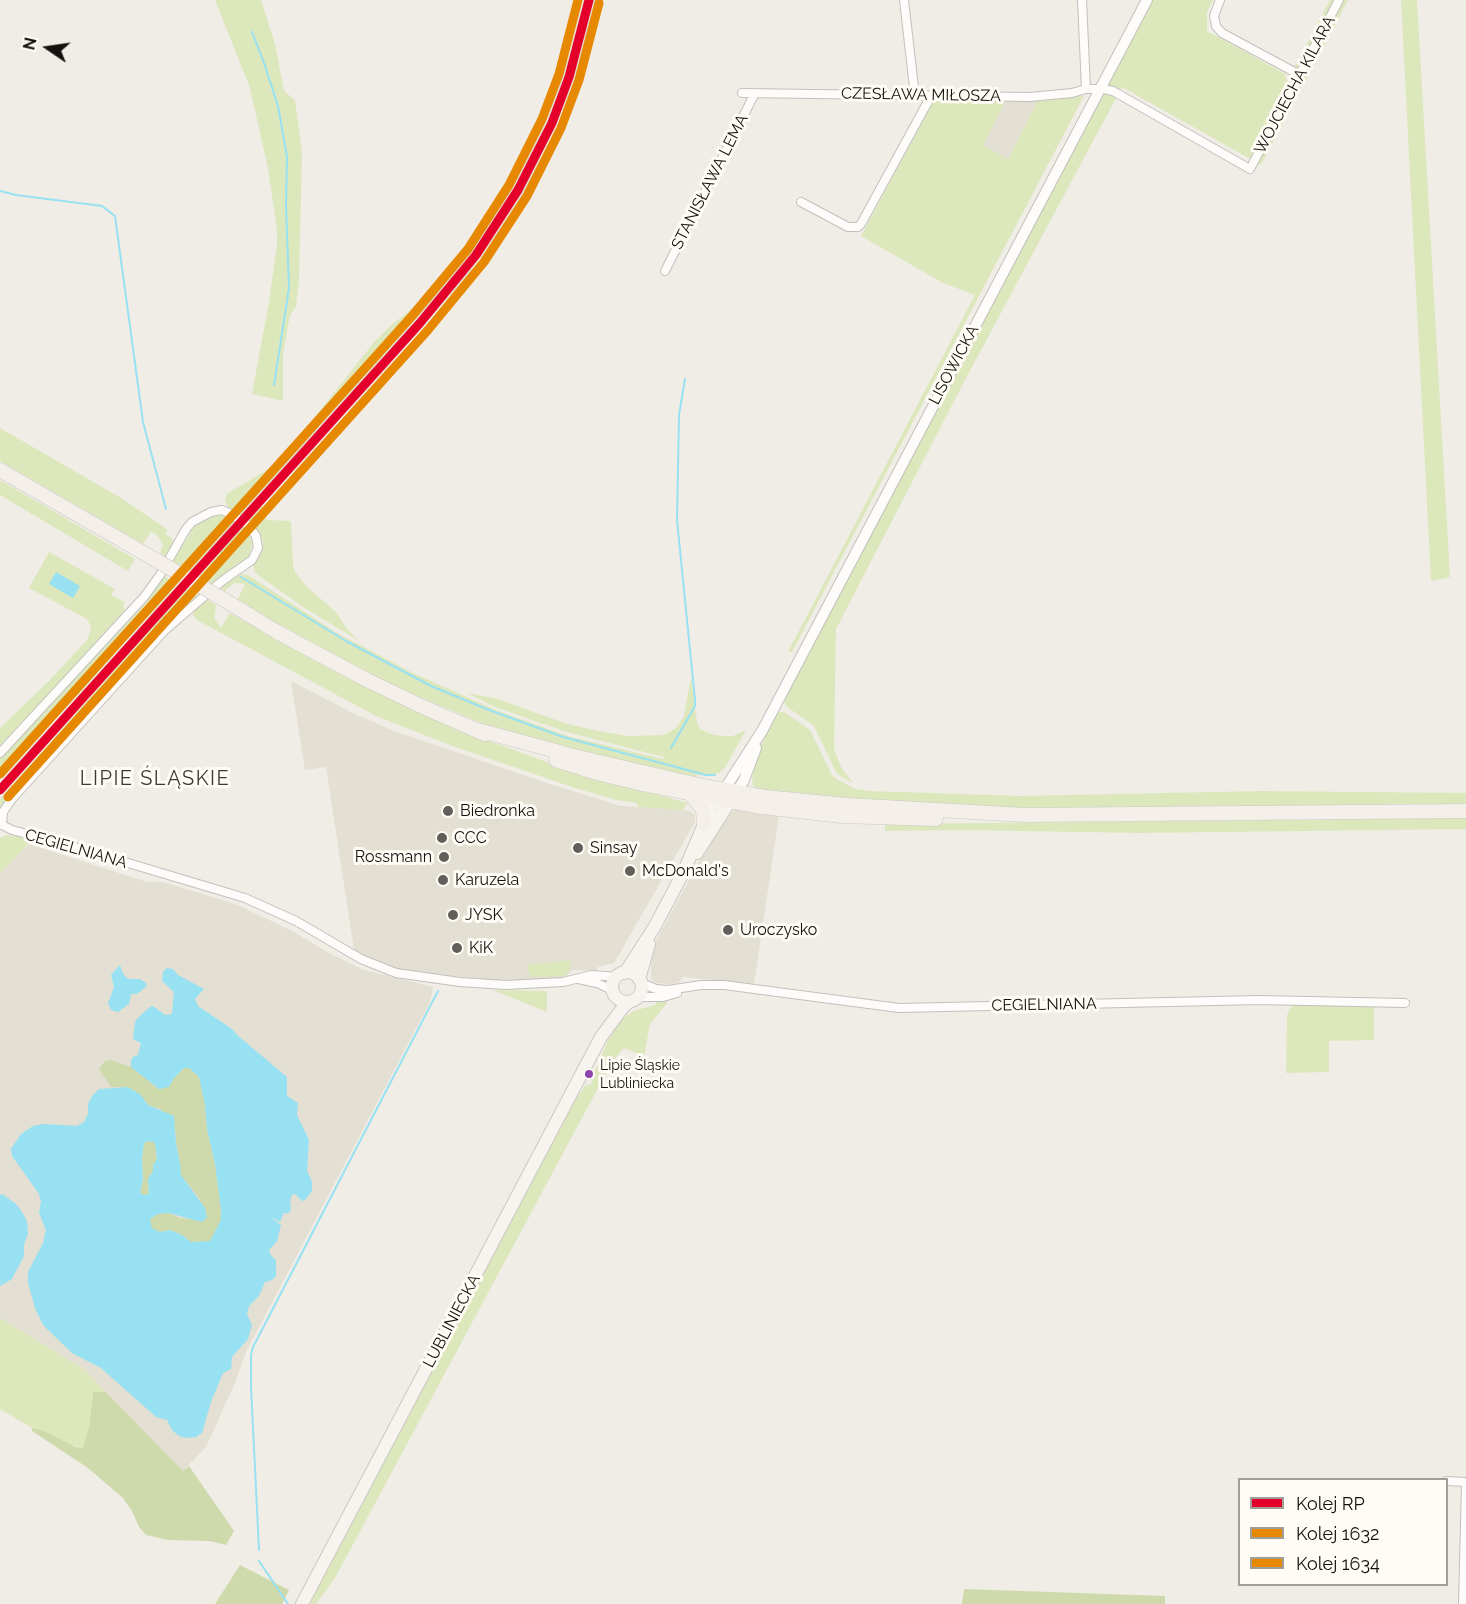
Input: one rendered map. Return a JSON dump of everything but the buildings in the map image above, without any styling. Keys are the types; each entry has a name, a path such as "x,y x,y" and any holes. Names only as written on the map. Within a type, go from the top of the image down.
{"highway":[{"path":"0,470 285,636 423,707 514,746 597,773 691,795 1024,815 1466,811"},
{"path":"478,730 726,796"},
{"path":"691,795 703,810 704,823"}],"main road":[{"name":"LISOWICKA","path":"621,975 655,926 684,871 704,823 726,796 746,777 762,731 1147,0"},
{"name":"LISOWICKA","path":"684,871 708,838 726,796"},
{"name":"LISOWICKA","path":"640,981 655,926"},
{"path":"633,974 640,981 641,991 633,999 620,1000 613,992 614,980 621,975 633,974"},
{"name":"LUBLINIECKA","path":"601,1037 613,992"},
{"name":"LUBLINIECKA","path":"302,1604 601,1037 624,1006 633,999"}],"street":[{"path":"904,0 915,96"},
{"path":"1082,0 1086,89"},
{"path":"1220,0 1214,16 1216,26 1222,33 1300,75"},
{"name":"WOJCIECHA KILARA","path":"1250,169 1339,0"},
{"name":"CZESŁAWA MIŁOSZA","path":"742,93 1030,97 1072,93 1086,89 1113,91 1250,169"},
{"name":"STANISŁAWA LEMA","path":"665,271 755,93"},
{"path":"801,201 848,227 858,227 931,96"},
{"name":"CEGIELNIANA","path":"0,753 144,597 192,522 211,512 222,510 242,520 256,536 258,548 252,560 222,581 164,631 12,799 3,812 2,825 12,830 245,898 296,921 361,959 396,973 460,982 506,985 558,983 592,975 621,975"},
{"name":"CEGIELNIANA","path":"578,979 597,983 613,992"},
{"name":"CEGIELNIANA","path":"640,981 662,990 686,989"},
{"name":"CEGIELNIANA","path":"633,999 671,996 701,985 724,985 899,1008 1259,1000 1405,1003"},
{"path":"1448,1481 1466,1483 1463,1604"}],"shaded area":[{"path":"583,0 596,0 577,83 568,97 523,197 465,279 248,520 240,513 424,309 498,211 537,139 568,59"},
{"path":"1038,100 1008,159 982,145 1005,102"},
{"path":"235,520 243,526 199,576 190,571"},
{"path":"291,681 394,731 550,784 621,806 683,810 695,815 695,822 614,963 598,967 596,971 572,970 565,978 507,981 408,972 375,962 354,950 326,767 305,770"},
{"path":"745,809 779,815 754,984 683,977 679,982 672,984 656,983 651,979 651,963 647,961 657,939 708,845 734,810"},
{"path":"29,844 147,882 163,882 238,905 364,970 433,987 430,1002 247,1350 206,1447 183,1471 85,1370 0,1318 0,874"}],"green space":[{"path":"215,0 261,0 275,44 284,91 295,100 302,152 299,279 296,307 290,315 283,354 283,401 252,394 269,302 277,230 268,168 250,88"},
{"path":"1153,0 1213,0 1207,12 1207,31 1285,74 1287,81 1330,0 1348,0 1261,165 1122,87 965,380 836,629 834,749 841,767 853,783 840,776 835,770 814,726 786,706 784,698"},
{"path":"1401,0 1417,0 1450,577 1431,581"},
{"path":"1084,96 792,652 788,652 975,295 943,283 861,236 934,101 1005,102 983,145 1008,159 1038,100"},
{"path":"414,307 424,309 240,513 228,507 225,501 227,494 268,469 287,452 375,341"},
{"path":"0,428 121,498 168,530 165,534 172,538 173,543 167,557 160,553 163,545 155,533 151,532 143,544 0,461"},
{"path":"0,480 135,559 128,571 0,495"},
{"path":"262,505 262,511 267,520 291,521 295,572 307,587 336,612 347,629 359,641 303,607 255,573 253,565 261,554 263,541 248,520"},
{"path":"221,515 235,520 190,571 173,561 194,527 208,517"},
{"path":"243,526 252,544 249,556 213,584 199,576"},
{"path":"49,552 115,589 111,595 125,602 123,605 125,610 0,749 0,728 88,639 91,627 87,619 29,588"},
{"path":"242,574 248,575 337,633 415,674 496,710 568,736 663,759 664,757 566,732 495,707 467,693 498,699 567,724 604,732 628,736 664,735 676,728 684,716 691,677 700,729 722,736 733,736 746,730 726,766 719,773 710,776 697,775 695,782 505,733 372,675 273,621 238,599 245,584 234,583 225,591 220,588"},
{"path":"164,576 177,584 0,780 0,757 137,612"},
{"path":"186,589 197,596 142,648 0,807 0,799"},
{"path":"206,599 216,605 214,618 221,628 230,613 310,658 484,739 577,773 688,803 683,810 638,807 637,803 616,800 575,788 455,747 376,716 197,620 193,615 194,610"},
{"path":"784,712 810,730 832,775 855,789 869,791 1021,796 1261,791 1466,793 1466,804 973,809 757,790 752,784 754,762 776,713"},
{"path":"1466,818 1466,829 1140,833 885,831 885,824"},
{"path":"7,835 33,839 0,874 0,838"},
{"path":"571,960 569,972 564,976 532,977 527,965"},
{"path":"493,990 547,991 547,1012"},
{"path":"667,999 667,1003 650,1024 644,1056 624,1048 612,1062 335,1578 316,1604 308,1604 567,1112 585,1086 591,1084 596,1075 594,1074 607,1042 621,1020 633,1011"},
{"path":"1292,1005 1374,1006 1374,1040 1329,1041 1329,1072 1286,1073 1287,1015"},
{"path":"111,1060 131,1067 159,1089 169,1086 184,1068 189,1068 199,1077 221,1210 221,1220 210,1242 191,1242 170,1230 160,1232 152,1229 150,1219 158,1214 169,1213 180,1218 191,1219 200,1199 181,1175 176,1132 160,1109 148,1105 141,1095 128,1087 111,1087 99,1069 105,1061"},
{"path":"144,1142 155,1143 157,1159 148,1179 149,1194 145,1196 140,1193 143,1180 142,1158"},
{"path":"0,1318 85,1370 106,1392 93,1392 89,1427 83,1449 32,1428 0,1409"},
{"path":"93,1392 106,1392 183,1471 189,1466 234,1531 226,1545 210,1541 168,1540 146,1535 123,1498 88,1468 32,1431 32,1428 44,1431 76,1447 83,1448 89,1427"},
{"path":"240,1565 289,1590 282,1604 215,1604"},
{"path":"964,1589 1165,1596 1165,1604 962,1604"}],"water":[{"path":"56,572 80,586 73,598 49,584"},
{"path":"120,965 123,974 128,979 140,979 147,986 137,994 131,994 129,1004 118,1012 111,1010 108,1003 114,987 111,975"},
{"path":"167,968 173,969 178,975 204,989 195,999 198,1006 232,1029 287,1077 287,1096 298,1103 297,1115 309,1140 307,1171 312,1181 312,1191 305,1200 302,1201 293,1194 290,1200 291,1210 284,1213 280,1222 271,1217 281,1225 277,1241 269,1250 271,1256 276,1260 276,1276 265,1282 259,1296 249,1306 247,1314 252,1325 248,1339 232,1357 231,1369 223,1373 202,1433 196,1437 187,1438 179,1436 172,1430 167,1420 156,1417 101,1368 72,1353 43,1325 35,1308 28,1283 28,1272 43,1243 46,1230 39,1213 41,1202 39,1194 12,1156 11,1149 21,1134 33,1126 44,1124 77,1126 84,1122 88,1114 88,1104 99,1089 128,1087 141,1095 148,1105 174,1116 181,1175 205,1208 207,1218 201,1222 169,1213 158,1214 150,1219 152,1228 160,1232 170,1230 191,1242 210,1241 221,1220 221,1210 199,1077 189,1068 184,1068 169,1087 159,1089 131,1067 131,1061 138,1055 141,1043 133,1039 135,1022 153,1006 165,1015 172,1014 174,992 162,981 163,972","holes":["149,1141 155,1143 157,1159 148,1179 149,1194 144,1195 140,1193 143,1180 144,1143"]},
{"path":"2,1194 16,1204 22,1212 27,1221 28,1234 24,1245 24,1256 12,1279 0,1286 0,1195"}],"waterway":[{"path":"252,32 278,106 287,157 289,288 274,385"},
{"path":"0,191 102,206 115,216 143,422 166,509"},
{"path":"671,748 695,706 677,520 679,415 685,379"},
{"path":"241,577 346,641 431,686 563,737 706,775 715,775"},
{"path":"259,1550 251,1387 253,1347 438,991"},
{"path":"259,1561 288,1604"}],"rail line":[{"name":"1634","path":"0,774 412,316 468,249 509,185 542,119 559,74 578,0"},
{"name":"RP","path":"0,790 420,323 476,255 518,190 552,123 569,77 589,0"},
{"name":"1632","path":"8,797 428,330 484,262 527,196 561,128 579,80 599,3"}],"place":[{"name":"Biedronka","path":"448,811"},
{"name":"CCC","path":"442,838"},
{"name":"Sinsay","path":"578,848"},
{"name":"Rossmann","path":"444,857"},
{"name":"McDonald's","path":"630,871"},
{"name":"Karuzela","path":"443,880"},
{"name":"JYSK","path":"453,915"},
{"name":"Uroczysko","path":"728,930"},
{"name":"KiK","path":"457,948"},
{"name":"Lipie Śląskie Lubliniecka","path":"589,1074"}],"district":[{"name":"LIPIE ŚLĄSKIE","path":"155,779"}]}
